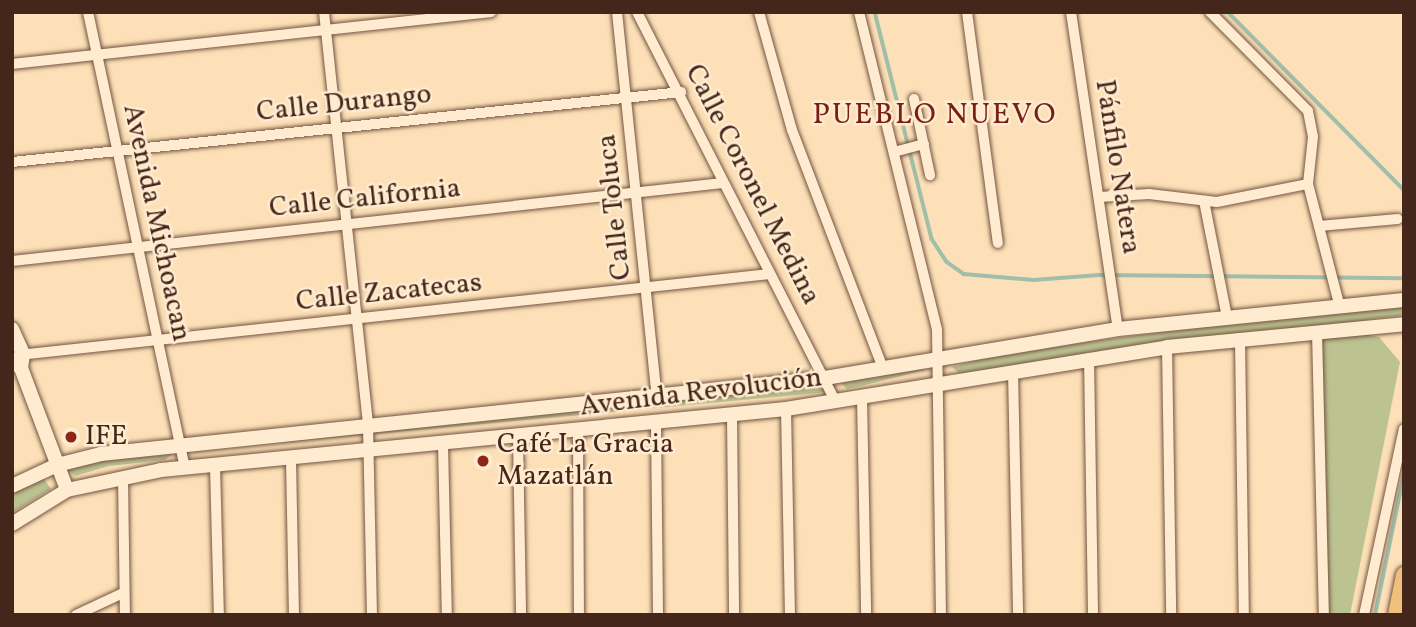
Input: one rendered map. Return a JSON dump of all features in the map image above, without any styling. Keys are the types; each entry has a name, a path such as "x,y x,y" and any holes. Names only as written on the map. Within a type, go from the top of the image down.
{"main road":[{"path":"1396,615 1404,575"}],"street":[{"name":"Avenida Michoacan","path":"88,12 185,468"},
{"path":"324,12 368,425 372,615"},
{"path":"12,64 491,12"},
{"name":"Calle Toluca","path":"617,12 657,398"},
{"name":"Calle Coronel Medina","path":"637,12 681,92 723,183 836,402"},
{"path":"758,12 792,130 883,368"},
{"path":"859,12 937,330 941,615"},
{"path":"967,12 998,243"},
{"name":"Pánfilo Natera","path":"1071,12 1118,329"},
{"path":"1210,12 1308,111 1313,137 1308,184 1339,304"},
{"name":"Calle Durango","path":"12,162 681,92"},
{"path":"914,99 930,175"},
{"path":"894,152 923,144"},
{"name":"Calle California","path":"12,261 723,183"},
{"path":"1099,197 1149,194 1204,201 1308,184"},
{"path":"1204,201 1227,317"},
{"path":"1319,226 1398,219"},
{"name":"Calle Zacatecas","path":"17,360 156,338 647,289 770,274"},
{"name":"Avenida Revolución","path":"12,486 57,465 179,444 825,379 1118,329 1339,304 1404,300"},
{"name":"Avenida Revolución","path":"12,524 67,490 122,477 185,468 290,460 786,410 1167,346 1404,324"},
{"path":"12,329 17,360 67,490"},
{"path":"1317,332 1324,615"},
{"path":"1240,338 1244,615"},
{"path":"1167,346 1171,615"},
{"path":"1089,358 1093,615"},
{"path":"1013,371 1018,615"},
{"path":"862,398 866,615"},
{"path":"786,410 790,615"},
{"path":"732,415 734,615"},
{"path":"656,423 659,615"},
{"path":"1364,615 1404,429"},
{"path":"578,432 579,615"},
{"path":"517,438 521,615"},
{"path":"443,444 447,615"},
{"path":"290,460 294,615"},
{"path":"215,466 219,615"},
{"path":"122,477 124,615"},
{"path":"122,477 124,615"},
{"path":"76,615 123,593"}],"green space":[{"path":"1404,303 1404,315 960,374 952,367 997,355 1124,337"},
{"path":"1365,334 1379,337 1400,362 1350,615 1328,615 1321,339"},
{"path":"920,365 925,370 861,386 847,389 841,383"},
{"path":"820,384 825,391 819,393 214,449"},
{"path":"173,453 165,460 109,466 75,476 69,470 74,463"},
{"path":"44,479 51,489 12,513 12,493"}],"waterway":[{"path":"875,12 932,239 947,262 964,274 1034,280 1099,275 1404,278"},
{"path":"1228,12 1404,190"},
{"path":"1375,615 1404,474"}],"place":[{"name":"IFE","path":"71,437"},
{"name":"Café La Gracia Mazatlán","path":"483,461"}],"district":[{"name":"PUEBLO NUEVO","path":"935,115"}]}
